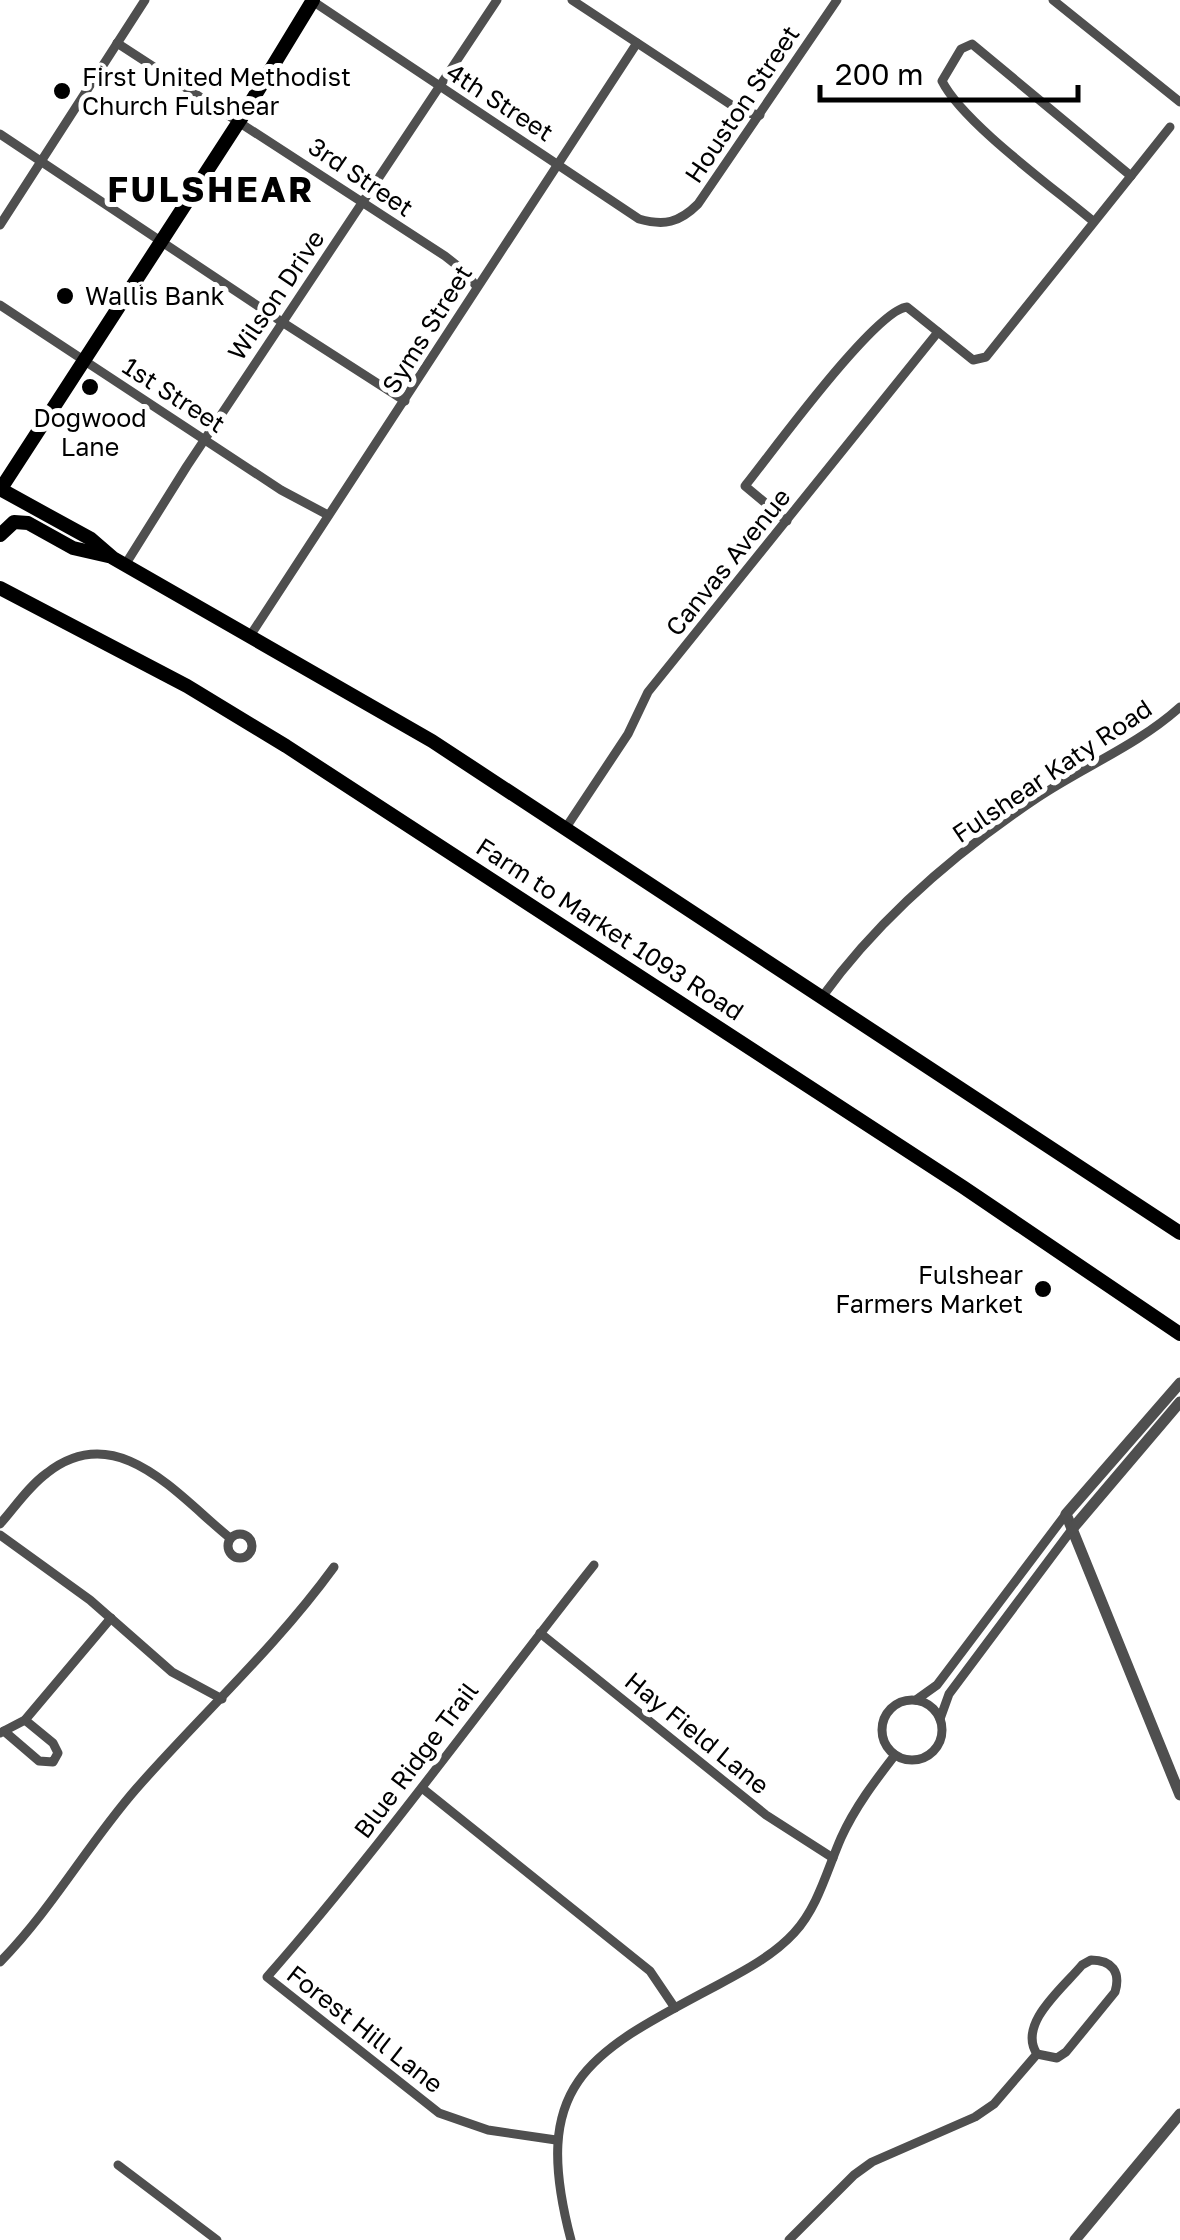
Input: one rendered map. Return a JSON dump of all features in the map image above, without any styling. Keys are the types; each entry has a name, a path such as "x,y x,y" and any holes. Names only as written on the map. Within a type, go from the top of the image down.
{"main road":[{"path":"312,0 240,120 0,489 432,741 1180,1233"},
{"path":"0,535 14,522 28,523 74,548 120,561"},
{"name":"Farm to Market 1093 Road","path":"0,588 187,686 286,746 963,1187 1180,1334"}],"street":[{"path":"0,226 145,0"},
{"name":"4th Street","path":"312,0 639,218 657,224 672,223"},
{"name":"Wilson Drive","path":"120,561 497,0"},
{"path":"572,0 742,112 760,114"},
{"name":"Houston Street","path":"672,223 698,204 837,0"},
{"path":"1053,0 1180,102"},
{"name":"3rd Street","path":"117,42 445,256 477,287"},
{"name":"Syms Street","path":"250,636 637,43"},
{"path":"1094,222 966,114 946,91 942,81 961,49 972,44 1131,176"},
{"path":"787,520 744,486 852,352 900,307 907,307 973,360 986,357 1170,127"},
{"path":"0,134 406,401"},
{"name":"1st Street","path":"0,305 281,490 328,515"},
{"name":"Canvas Avenue","path":"565,828 628,734 648,692 938,332"},
{"name":"Fulshear Katy Road","path":"822,997 858,948 944,867 1036,799 1180,707"},
{"path":"1180,1383 1066,1514 937,1685 916,1700 896,1704 884,1720 884,1739 896,1755 912,1760 928,1756 939,1743 940,1719 948,1694 1073,1528 1180,1402"},
{"path":"0,1524 43,1475 88,1452 106,1452 141,1465 230,1538"},
{"path":"1066,1514 1180,1795"},
{"path":"0,1536 111,1618 172,1672 222,1699"},
{"name":"Blue Ridge Trail","path":"266,1977 422,1788 594,1565"},
{"path":"0,1962 42,1916 135,1790 269,1649 334,1567"},
{"path":"25,1720 56,1746 58,1756 53,1762 39,1761 2,1732 25,1720 111,1618"},
{"name":"Hay Field Lane","path":"540,1632 766,1815 833,1858"},
{"path":"916,1700 930,1706 940,1719"},
{"path":"571,2240 560,2194 556,2140 568,2101 589,2066 614,2044 784,1943 812,1909 850,1819 896,1755"},
{"path":"422,1788 650,1972 675,2008"},
{"path":"1091,1960 1109,1963 1116,1970 1116,1992 1066,2052 1057,2058 1036,2054 1030,2045 1032,2025 1082,1965 1091,1960"},
{"name":"Forest Hill Lane","path":"266,1977 439,2113 488,2130 556,2140"},
{"path":"789,2240 872,2162 975,2117 994,2104 1036,2054"},
{"path":"1075,2240 1180,2114"},
{"path":"118,2165 216,2240"}],"place":[{"name":"First United Methodist Church Fulshear","path":"62,91"},
{"name":"Wallis Bank","path":"65,296"},
{"name":"Dogwood Lane","path":"90,387"},
{"name":"Fulshear Farmers Market","path":"1043,1289"}],"district":[{"name":"FULSHEAR","path":"211,190"}]}
